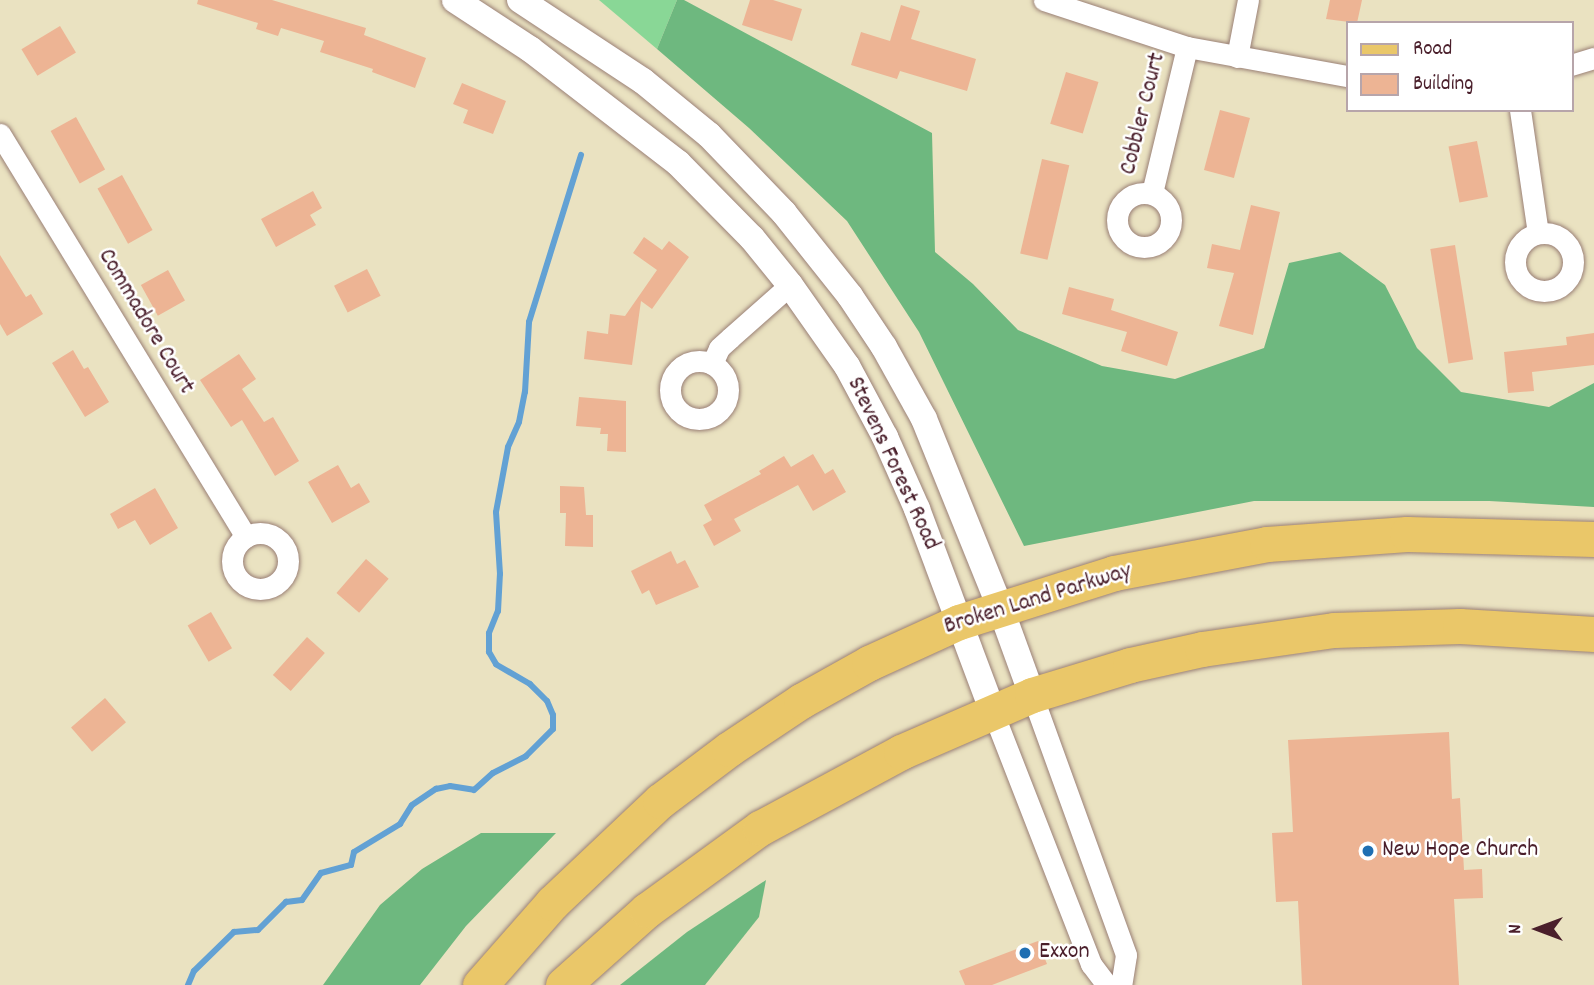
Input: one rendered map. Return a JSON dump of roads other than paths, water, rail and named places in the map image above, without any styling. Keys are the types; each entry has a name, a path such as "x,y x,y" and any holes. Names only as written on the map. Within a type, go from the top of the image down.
{"main road":[{"name":"Broken Land Parkway","path":"480,985 552,903 660,801 729,749 801,701 869,663 959,622 1114,573 1267,544 1407,534 1594,539"},
{"path":"564,985 647,910 760,828 828,789 992,710 1032,695 1130,665 1202,649 1334,630 1460,626 1594,634"}],"street":[{"name":"Stevens Forest Road","path":"455,0 530,49 677,163 752,238 790,285 847,366 885,437 917,509 1091,964 1107,985"},
{"name":"Stevens Forest Road","path":"520,0 643,81 709,135 763,189 823,260 884,347 924,419 1000,607 1126,955 1121,985"},
{"path":"1044,0 1188,47 1346,76"},
{"path":"1237,57 1248,0"},
{"name":"Cobbler Court","path":"1152,193 1188,47"},
{"path":"1573,64 1594,58"},
{"path":"1520,112 1538,233"},
{"name":"Commadore Court","path":"0,134 246,537"},
{"path":"712,364 719,348 790,285"}],"waterway":[{"path":"188,985 194,971 234,932 258,930 286,902 302,900 321,873 351,865 354,852 400,824 412,805 436,789 450,786 474,790 493,773 526,756 553,729 553,715 547,701 530,684 496,664 489,652 489,633 498,611 500,574 496,512 508,447 519,422 525,392 529,322 581,155"}],"place":[{"name":"New Hope Church","path":"1368,851"},
{"name":"Exxon","path":"1025,953"}]}
